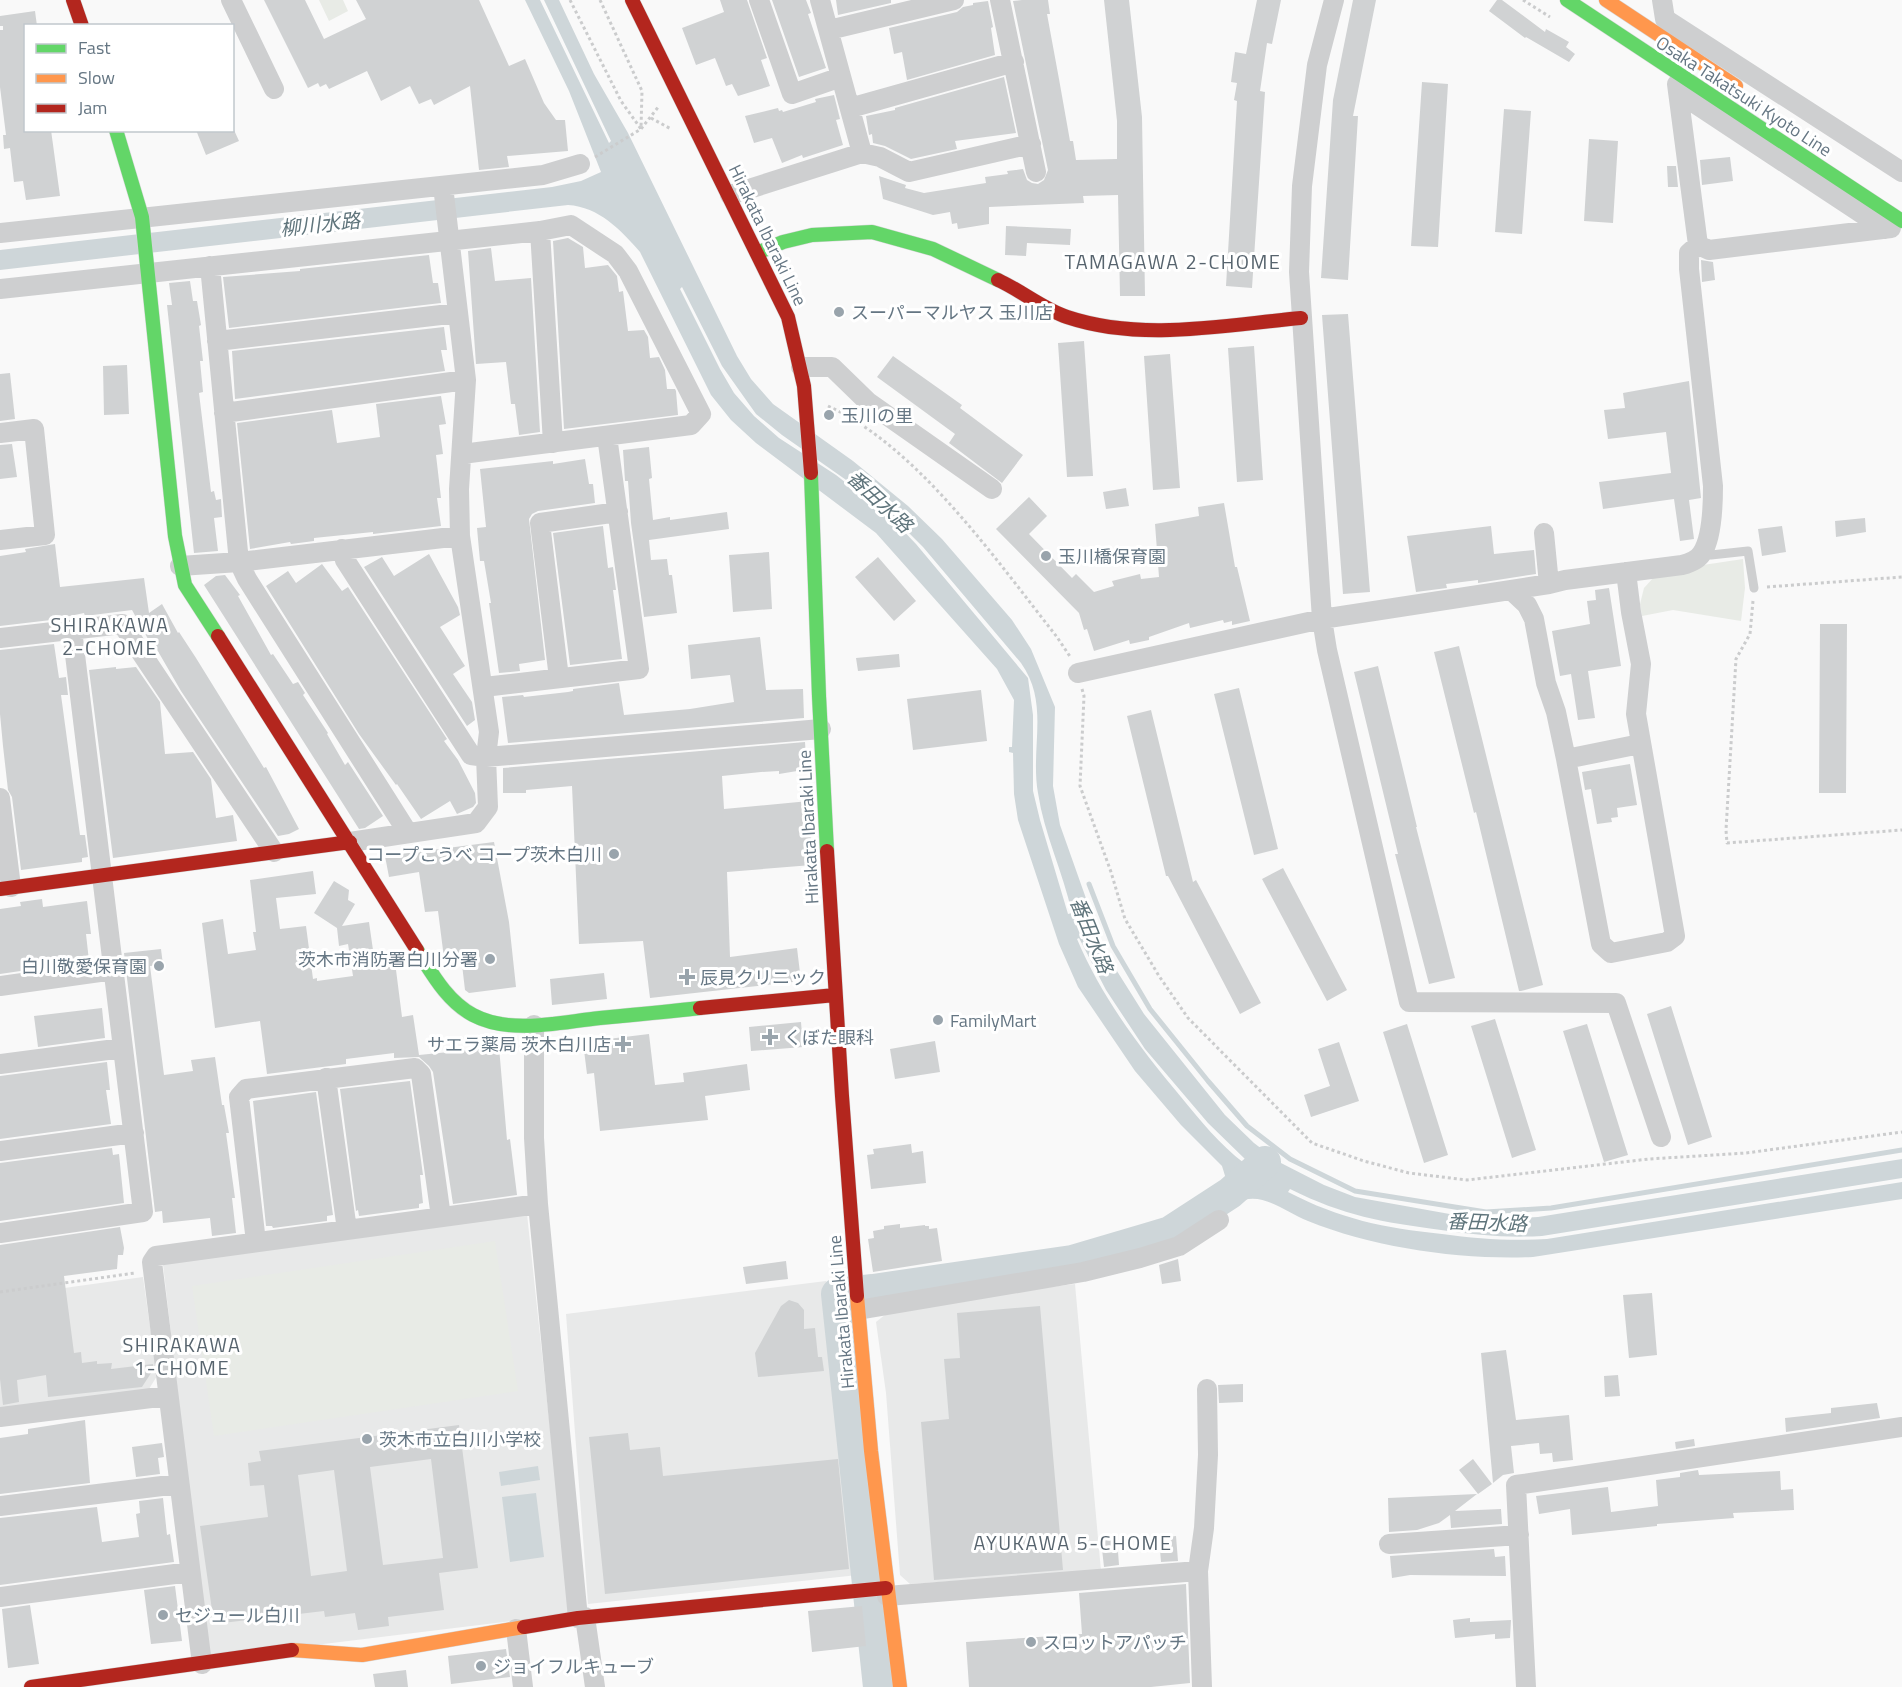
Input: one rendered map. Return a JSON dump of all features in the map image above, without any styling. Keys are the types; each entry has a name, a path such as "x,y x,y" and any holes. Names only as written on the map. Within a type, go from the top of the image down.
{"street":[{"path":"73,0 81,24"},
{"path":"231,0 274,89"},
{"name":"Hirakata Ibaraki Line","path":"632,0 705,150 730,195 788,317 801,367 806,406 811,497 835,995 857,1306 886,1592 900,1687"},
{"path":"759,0 792,94 842,77"},
{"path":"820,0 862,153"},
{"path":"829,30 899,6 954,0"},
{"path":"1000,0 1036,172"},
{"path":"1334,0 1317,65 1302,186 1299,272 1322,619 1360,798 1409,1002 1616,1003 1661,1137"},
{"name":"Osaka Takatsuki Kyoto Line","path":"1567,0 1896,226"},
{"name":"Osaka Takatsuki Kyoto Line","path":"1606,0 1744,92"},
{"path":"1662,0 1665,19 1902,172"},
{"path":"850,108 1014,62"},
{"path":"1698,245 1677,87 1896,226"},
{"path":"117,132 142,217 180,566 185,585 442,989 458,1006 483,1020 506,1026 835,995"},
{"path":"730,195 862,153 880,157 909,172 1031,144"},
{"path":"0,233 142,217 444,192 543,175 580,164"},
{"path":"0,798 6,888 476,823 488,807 486,757 489,732 460,536 459,489 466,380 444,192"},
{"path":"0,289 210,266 449,235 540,231 571,225 615,255 628,271 701,414 691,425 462,454"},
{"path":"1698,245 1709,250 1804,240 1896,226"},
{"path":"540,231 553,443"},
{"path":"757,253 783,242 812,235 872,231 933,249 1015,288 1064,316 1094,325 1139,331 1301,318"},
{"path":"1078,673 1322,619 1565,580 1689,563 1704,551 1711,519 1713,486 1689,269 1689,253 1698,245"},
{"path":"210,266 239,562 408,833"},
{"path":"217,341 458,313"},
{"path":"801,367 832,367 868,402 992,489"},
{"path":"224,413 466,380"},
{"path":"0,433 34,429 45,535 0,540"},
{"path":"484,687 639,669 608,436"},
{"path":"559,678 540,523 618,512"},
{"path":"1544,533 1550,584"},
{"path":"180,566 239,562 460,536"},
{"path":"342,549 345,560 471,755 486,757 821,729"},
{"path":"1511,590 1527,605 1534,619 1546,683 1556,712 1566,759 1600,944 1611,953 1667,942 1675,936 1640,744 1636,714 1641,664 1626,572"},
{"path":"0,638 122,624 274,852"},
{"path":"0,1233 143,1212 72,630"},
{"path":"1566,759 1640,744"},
{"path":"0,986 114,970"},
{"path":"534,1025 534,1138 538,1204 582,1618 595,1687"},
{"path":"0,1064 123,1048"},
{"path":"256,1242 239,1097 246,1089 326,1078 415,1068 421,1074 441,1217"},
{"path":"326,1078 347,1230"},
{"path":"0,1151 134,1133"},
{"path":"202,1664 167,1396 152,1262 156,1256 538,1204"},
{"path":"857,1306 1061,1276 1129,1261 1179,1245 1219,1220"},
{"path":"1202,1687 1198,1571 1204,1528 1208,1455 1207,1389"},
{"path":"0,1417 167,1396"},
{"path":"1526,1687 1516,1485 1902,1427"},
{"path":"0,1506 178,1484"},
{"path":"1389,1544 1519,1535"},
{"path":"31,1687 295,1650 362,1656 582,1618 886,1592 1198,1571"},
{"path":"0,1597 190,1572"},
{"path":"516,1629 523,1687"}],"lane":[{"path":"1704,551 1711,555 1748,551 1754,588"}],"path":[{"path":"570,0 621,101 641,129"},
{"path":"600,0 642,92 641,129"},
{"path":"580,164 605,153 641,129 651,118"},
{"path":"806,406 823,404 851,416 889,444 952,507 1058,637 1078,673 1084,696 1080,786 1125,919 1159,976 1188,1018 1312,1143 1364,1161 1409,1173 1467,1180 1649,1160 1746,1153 1902,1132"},
{"path":"1902,577 1754,588 1750,634 1736,659 1726,830 1727,843 1902,830"},
{"path":"0,1292 153,1271"}],"shaded area":[{"path":"319,0 343,0 348,11 329,21"},
{"path":"1743,559 1745,588 1741,621 1673,610 1642,616 1640,604 1644,588 1654,577 1703,565"},
{"name":"茨木市立白川小学校","path":"527,1214 570,1614 208,1658 163,1264"},
{"path":"495,1241 518,1391 214,1436 192,1286"},
{"path":"143,1277 157,1376 149,1389 0,1409 0,1297"},
{"path":"826,1281 858,1575 588,1604 566,1314"},
{"path":"1075,1284 1101,1571 910,1584 900,1575 886,1393 876,1322 886,1314 978,1296"}],"water":[{"path":"525,0 540,0 609,143 611,141 544,0 559,0 594,74 628,133 737,356 751,379 773,404 853,461 908,506 942,539 1012,620 1031,649 1055,707 1053,786 1060,825 1105,952 1144,1014 1225,1115 1254,1143 1279,1162 1324,1185 1355,1197 1483,1220 1538,1217 1902,1159 1902,1178 1542,1236 1479,1235 1400,1224 1346,1212 1290,1189 1288,1192 1344,1216 1381,1225 1421,1232 1520,1240 1547,1239 1902,1182 1902,1199 1533,1257 1447,1254 1389,1245 1308,1221 1268,1202 1244,1200 1235,1184 1226,1179 1222,1166 1181,1125 1135,1071 1078,987 1059,944 1018,820 1014,794 1013,753 1009,752 1009,747 1012,747 1014,700 997,669 876,533 756,443 731,420 711,395 640,252 617,228 590,210 568,205 0,270 0,250 552,187 581,181 601,172 569,91","holes":["682,287 722,366 756,414 869,496 894,518 923,547 1021,663 1030,678 1035,694 1037,710 1036,776 1041,808 1072,913 1068,914 1033,791 1033,715 1028,678 916,544 894,521 836,475 779,438 754,416 734,393 720,369 680,289","1079,938 1106,990 1145,1049 1208,1123 1246,1160 1244,1163 1203,1123 1137,1041 1098,982 1077,939"]},
{"path":"538,1466 540,1480 501,1486 499,1472"},
{"path":"536,1493 544,1557 510,1562 502,1497"}],"building":[{"path":"264,0 305,0 324,39 366,19 356,0 479,0 509,66 525,59 544,103 556,120 565,120 568,151 507,156 509,167 479,170 470,86 434,105 431,99 419,104 410,86 381,101 367,71 329,89 326,84 320,87 318,83 308,88"},
{"path":"720,0 747,0 767,58 761,60 770,86 738,96 732,84 726,86 715,58 696,65 682,28 724,12"},
{"path":"772,0 806,0 811,13 808,14 826,68 799,77"},
{"path":"836,0 891,0 891,3 838,15"},
{"path":"1048,0 1050,14 1047,14 1070,141 1073,141 1076,160 1117,159 1117,121 1104,0 1129,0 1142,117 1145,296 1120,296 1118,195 1083,196 1084,203 989,207 989,224 958,229 957,223 952,224 950,212 933,215 883,199 879,176 906,185 905,188 924,193 986,183 985,177 1008,174 1007,171 1023,169 1027,180 1032,183 1038,184 1044,180 1048,170 1013,1"},
{"path":"1257,0 1281,0 1272,44 1267,43 1260,91 1265,92 1252,288 1226,286 1237,101 1234,100 1237,83 1231,82 1235,52 1246,54"},
{"path":"1353,0 1376,0 1353,116 1358,116 1348,280 1321,278 1333,100"},
{"path":"1497,0 1502,0 1545,32 1546,29 1569,42 1566,47 1575,54 1569,62 1525,38 1489,11"},
{"path":"988,1 995,55 907,80 902,52 894,54 889,28 957,12 973,3"},
{"path":"35,11 37,24 24,24 24,132 51,132 60,196 26,200 23,181 14,182 10,148 4,149 3,135 6,135 0,87 0,30 3,30 3,26 0,26 0,16"},
{"path":"1004,77 1016,133 955,141 957,149 911,159 885,146 873,143 872,134 869,135 866,116 895,110 895,108"},
{"path":"1422,82 1448,84 1438,247 1411,246"},
{"path":"834,95 840,119 836,120 843,145 803,158 802,155 782,163 772,138 754,143 745,116 778,108 783,112 816,102 815,99"},
{"path":"1504,109 1531,111 1522,234 1495,232"},
{"path":"234,130 239,141 206,155 197,132 234,132"},
{"path":"1589,139 1618,141 1613,223 1584,221"},
{"path":"1730,157 1733,181 1702,185 1700,160"},
{"path":"1667,166 1676,166 1678,187 1668,187"},
{"path":"1006,226 1071,229 1070,245 1027,243 1026,256 1005,255"},
{"path":"568,238 583,247 585,268 608,265 617,276 619,292 623,291 628,331 644,330 648,337 650,358 659,357 665,370 667,389 676,391 678,415 564,429 553,241"},
{"path":"491,248 495,281 531,278 540,432 519,435 515,404 511,404 506,362 476,364 468,251"},
{"path":"429,255 433,283 438,283 441,303 229,328 223,277 300,271 300,269"},
{"path":"1701,260 1713,262 1715,280 1702,282"},
{"path":"190,281 193,301 197,301 201,325 199,326 203,361 200,361 203,392 199,393 211,492 214,491 216,500 221,499 222,517 214,518 218,551 194,553 167,305 172,305 169,283"},
{"path":"1348,314 1370,592 1343,594 1322,315"},
{"path":"444,327 447,350 441,350 445,371 235,399 232,351"},
{"path":"1084,341 1093,476 1067,477 1058,343"},
{"path":"1254,346 1263,480 1237,482 1228,348"},
{"path":"1170,354 1180,488 1153,490 1144,356"},
{"path":"893,356 962,405 960,408 1023,455 1002,483 949,443 955,434 877,377"},
{"path":"127,365 129,414 104,415 103,366"},
{"path":"10,373 15,419 0,421 0,374"},
{"path":"1689,381 1701,498 1689,500 1694,539 1680,541 1674,499 1603,509 1599,482 1671,473 1666,432 1608,439 1604,410 1625,408 1623,393"},
{"path":"441,396 446,424 439,425 443,454 436,455 441,498 437,498 441,526 314,538 314,541 291,544 290,542 250,549 237,423 332,410 337,443 380,437 376,404"},
{"path":"12,444 17,477 0,479 0,445"},
{"path":"649,447 653,520 670,517 670,520 727,512 729,529 649,540 651,560 667,559 669,575 672,575 677,613 644,617 631,523 628,481 625,481 623,450"},
{"path":"585,459 589,484 593,484 595,503 538,511 529,519 545,660 519,664 520,671 499,673 484,561 480,561 477,528 486,527 480,469 553,461 553,464"},
{"path":"1126,488 1129,506 1106,509 1103,492"},
{"path":"1029,497 1047,516 1029,534 1072,578 1076,574 1094,592 1114,586 1112,581 1140,574 1141,579 1159,577 1155,524 1199,516 1198,507 1224,503 1235,567 1237,567 1250,621 1232,625 1232,621 1224,623 1223,620 1190,628 1189,623 1149,637 1149,640 1130,644 1129,640 1094,651 1079,613 996,529"},
{"path":"1865,518 1866,532 1836,537 1835,521"},
{"path":"603,526 608,568 613,567 616,590 613,590 622,659 570,665 553,533"},
{"path":"1491,526 1494,554 1534,550 1536,574 1478,583 1478,580 1446,584 1447,588 1416,592 1407,536"},
{"path":"1782,526 1786,552 1762,556 1758,529"},
{"path":"55,544 60,587 144,578 149,613 162,604 264,768 266,767 299,829 278,836 181,691 152,641 153,648 132,610 85,616 84,613 51,620 0,626 0,556"},
{"path":"769,552 772,609 733,612 729,555"},
{"path":"429,554 458,607 460,615 440,627 465,666 453,674 472,702 475,720 467,726 364,567 382,557 394,576"},
{"path":"878,557 916,601 894,621 855,577"},
{"path":"322,564 342,591 348,587 447,739 444,741 458,760 475,793 476,803 473,807 457,814 450,801 421,819 359,734 266,586 288,571 296,583"},
{"path":"225,575 240,595 238,596 271,655 273,654 293,684 298,682 305,693 303,695 328,733 345,765 348,762 383,816 365,828 359,829 204,585 216,576"},
{"path":"1609,588 1621,666 1588,671 1595,718 1578,720 1571,674 1560,676 1552,631 1590,624 1587,601 1596,600 1595,590"},
{"path":"1820,624 1847,624 1846,793 1819,793"},
{"path":"760,637 766,690 803,689 804,718 508,743 502,697 568,692 573,689 619,683 624,715 734,702 730,675 691,679 688,645"},
{"path":"54,644 59,678 66,677 68,695 61,695 80,835 85,835 88,857 82,858 82,862 21,870 3,746 0,714 0,650"},
{"path":"1459,646 1543,985 1521,991 1519,991 1476,812 1474,813 1434,652"},
{"path":"899,654 900,667 858,671 856,658"},
{"path":"1378,666 1455,978 1429,984 1395,854 1398,854 1354,672"},
{"path":"116,667 116,669 136,667 160,702 165,754 193,752 211,779 216,818 233,815 237,841 113,858 89,670"},
{"path":"1239,688 1278,849 1254,855 1214,694"},
{"path":"981,690 987,741 913,750 907,699"},
{"path":"1151,710 1193,882 1196,880 1261,1003 1240,1014 1166,876 1127,716"},
{"path":"805,742 807,773 797,774 797,771 779,774 779,771 722,776 724,809 809,801 812,865 727,872 730,957 797,948 801,981 650,998 643,941 579,944 572,786 526,790 526,793 503,793 503,768"},
{"path":"1630,764 1637,805 1617,808 1618,817 1611,818 1612,822 1597,824 1591,789 1585,790 1582,772"},
{"path":"494,842 509,922 516,987 469,993 465,990 461,956 444,958 438,911 425,912 419,872 389,877 385,856"},
{"path":"1283,868 1347,990 1327,1001 1262,879"},
{"path":"313,871 316,894 276,898 280,929 306,926 313,979 317,978 317,981 353,976 348,944 339,946 337,928 314,913 334,881 349,890 348,900 355,904 342,926 369,922 375,964 395,962 402,1017 413,1015 419,1055 499,1047 507,1140 510,1139 517,1195 453,1204 433,1072 419,1057 394,1058 394,1053 346,1059 346,1064 267,1074 260,1021 215,1028 202,923 223,919 228,954 256,950 250,880"},
{"path":"42,899 43,907 87,901 91,934 86,934 89,961 0,974 0,909 21,906 20,902"},
{"path":"161,949 163,965 150,966 164,1075 193,1071 191,1060 215,1057 222,1105 224,1105 229,1133 226,1133 235,1198 232,1198 236,1233 212,1236 210,1218 163,1223 162,1211 155,1212 124,953"},
{"path":"604,973 607,999 552,1005 550,979"},
{"path":"1671,1006 1712,1137 1688,1145 1647,1014"},
{"path":"102,1008 105,1038 38,1047 34,1016"},
{"path":"1495,1019 1536,1150 1512,1158 1471,1026"},
{"path":"801,1022 803,1047 751,1051 749,1027"},
{"path":"1407,1024 1448,1155 1424,1163 1383,1032"},
{"path":"1587,1024 1628,1155 1604,1162 1563,1031"},
{"path":"649,1034 655,1085 684,1082 683,1073 747,1064 750,1090 705,1096 708,1120 600,1131 594,1073 587,1074 583,1042"},
{"path":"935,1041 940,1072 895,1079 890,1049"},
{"path":"1339,1042 1359,1101 1311,1117 1304,1095 1330,1086 1318,1049"},
{"path":"107,1062 110,1090 106,1090 111,1124 0,1139 0,1076"},
{"path":"410,1081 423,1175 420,1175 423,1203 419,1204 419,1208 359,1216 358,1210 356,1211 340,1089"},
{"path":"316,1092 333,1215 327,1216 327,1221 273,1228 266,1226 253,1101"},
{"path":"911,1144 912,1153 923,1151 926,1183 871,1189 867,1155 874,1154 873,1149"},
{"path":"112,1148 113,1155 119,1154 124,1203 0,1221 0,1163"},
{"path":"900,1224 900,1228 925,1225 929,1226 929,1229 937,1228 942,1261 873,1272 868,1239 874,1238 873,1231 884,1229 884,1226"},
{"path":"120,1227 124,1248 123,1255 118,1255 117,1269 64,1276 74,1353 81,1352 82,1363 97,1361 97,1364 112,1363 111,1369 153,1364 153,1370 142,1387 48,1397 46,1375 17,1380 19,1402 3,1405 0,1379 0,1245"},
{"path":"1178,1259 1181,1281 1162,1284 1159,1265"},
{"path":"786,1261 788,1279 746,1284 743,1267"},
{"path":"1652,1293 1657,1355 1629,1358 1623,1295"},
{"path":"789,1300 798,1303 804,1310 804,1329 815,1328 818,1357 822,1357 824,1371 758,1377 755,1353 781,1306"},
{"path":"1040,1306 1063,1570 934,1580 921,1422 949,1419 944,1359 960,1358 957,1313"},
{"path":"1506,1350 1516,1420 1569,1415 1573,1460 1553,1462 1552,1453 1540,1454 1539,1443 1511,1446 1514,1473 1503,1475 1493,1483 1481,1353"},
{"path":"1618,1375 1620,1396 1605,1397 1604,1376"},
{"path":"1243,1384 1243,1402 1219,1403 1218,1385"},
{"path":"1877,1403 1880,1418 1786,1432 1785,1418 1831,1413 1831,1408"},
{"path":"85,1420 90,1483 0,1494 0,1438 28,1434 28,1429"},
{"path":"459,1425 478,1568 439,1573 444,1610 388,1617 389,1626 358,1630 355,1613 325,1617 324,1611 214,1624 200,1526 268,1517 264,1485 250,1486 248,1463 261,1461 259,1451","holes":["431,1459 443,1558 383,1565 370,1467","334,1470 347,1571 311,1576 298,1475"]},
{"path":"628,1433 630,1450 660,1447 663,1476 838,1459 849,1569 605,1594 589,1437"},
{"path":"1694,1439 1695,1446 1676,1449 1675,1442"},
{"path":"162,1443 164,1457 158,1458 160,1474 136,1477 132,1447"},
{"path":"1473,1459 1492,1484 1478,1494 1459,1470"},
{"path":"1698,1470 1699,1475 1780,1471 1781,1490 1793,1489 1794,1510 1733,1513 1734,1518 1657,1524 1657,1526 1572,1535 1570,1509 1539,1514 1536,1496 1608,1487 1611,1512 1658,1506 1656,1480 1680,1477 1680,1473"},
{"path":"1477,1494 1455,1511 1501,1509 1502,1524 1451,1528 1450,1515 1439,1523 1417,1530 1389,1532 1388,1498"},
{"path":"163,1498 167,1535 170,1534 174,1562 0,1585 0,1518 97,1507 102,1542 139,1537 136,1514 140,1513 139,1501"},
{"path":"1176,1536 1178,1561 1161,1562 1159,1538"},
{"path":"1117,1538 1119,1565 1104,1567 1101,1540"},
{"path":"1494,1549 1495,1557 1505,1556 1506,1576 1410,1575 1392,1578 1390,1556"},
{"path":"1186,1584 1190,1683 1151,1687 969,1687 966,1642 1082,1634 1079,1593"},
{"name":"セジュール白川","path":"175,1586 182,1641 151,1644 144,1590"},
{"path":"30,1605 39,1664 8,1668 2,1609"},
{"path":"862,1606 866,1646 812,1652 808,1611"},
{"path":"1470,1618 1470,1622 1511,1620 1510,1638 1495,1639 1495,1634 1455,1638 1453,1620"},
{"name":"ジョイフルキューブ","path":"506,1649 510,1677 451,1684 448,1656"},
{"path":"406,1670 408,1687 375,1687 373,1674"}],"waterway":[{"name":"番田水路","path":"1089,884 1113,946 1150,1009 1208,1081 1247,1126 1290,1159 1355,1191 1486,1212 1551,1208 1902,1150"},
{"path":"879,1687 837,1294 1072,1261 1170,1232 1230,1193 1265,1162"}],"traffic: fast":[{"path":"1567,0 1902,221"},
{"path":"117,132 142,217 175,536 185,585 218,636"},
{"path":"757,253 783,242 812,235 872,232 933,249 998,280"},
{"path":"811,473 827,851"},
{"path":"417,950 448,995 473,1015 488,1021 536,1026 700,1008"}],"traffic: slow":[{"path":"1606,0 1736,86"},
{"path":"857,1296 871,1451 900,1687"},
{"path":"292,1650 362,1655 524,1627"}],"traffic: jam":[{"path":"73,0 81,24"},
{"path":"632,0 788,317 804,386 811,473"},
{"path":"998,280 1059,314 1095,325 1124,329 1183,330 1301,318"},
{"path":"218,636 417,950"},
{"path":"0,889 350,842"},
{"path":"827,851 857,1296"},
{"path":"700,1008 835,995"},
{"path":"524,1627 578,1618 886,1588"},
{"path":"31,1687 292,1650"}],"place":[{"name":"スーパーマルヤス 玉川店","path":"839,312"},
{"name":"玉川の里","path":"829,415"},
{"name":"玉川橋保育園","path":"1046,556"},
{"name":"コープこうべ コープ茨木白川","path":"614,854"},
{"name":"茨木市消防署白川分署","path":"490,959"},
{"name":"白川敬愛保育園","path":"159,966"},
{"name":"辰見クリニック","path":"687,977"},
{"name":"FamilyMart","path":"938,1020"},
{"name":"くぼた眼科","path":"770,1037"},
{"name":"サエラ薬局 茨木白川店","path":"623,1044"},
{"name":"茨木市立白川小学校","path":"367,1439"},
{"name":"セジュール白川","path":"163,1615"},
{"name":"スロットアパッチ","path":"1031,1642"},
{"name":"ジョイフルキューブ","path":"481,1666"}],"district":[{"name":"TAMAGAWA 2-CHOME","path":"1173,261"},
{"name":"SHIRAKAWA 2-CHOME","path":"110,636"},
{"name":"SHIRAKAWA 1-CHOME","path":"182,1356"},
{"name":"AYUKAWA 5-CHOME","path":"1073,1542"}],"water label":[{"name":"柳川水路","path":"320,224"}]}
